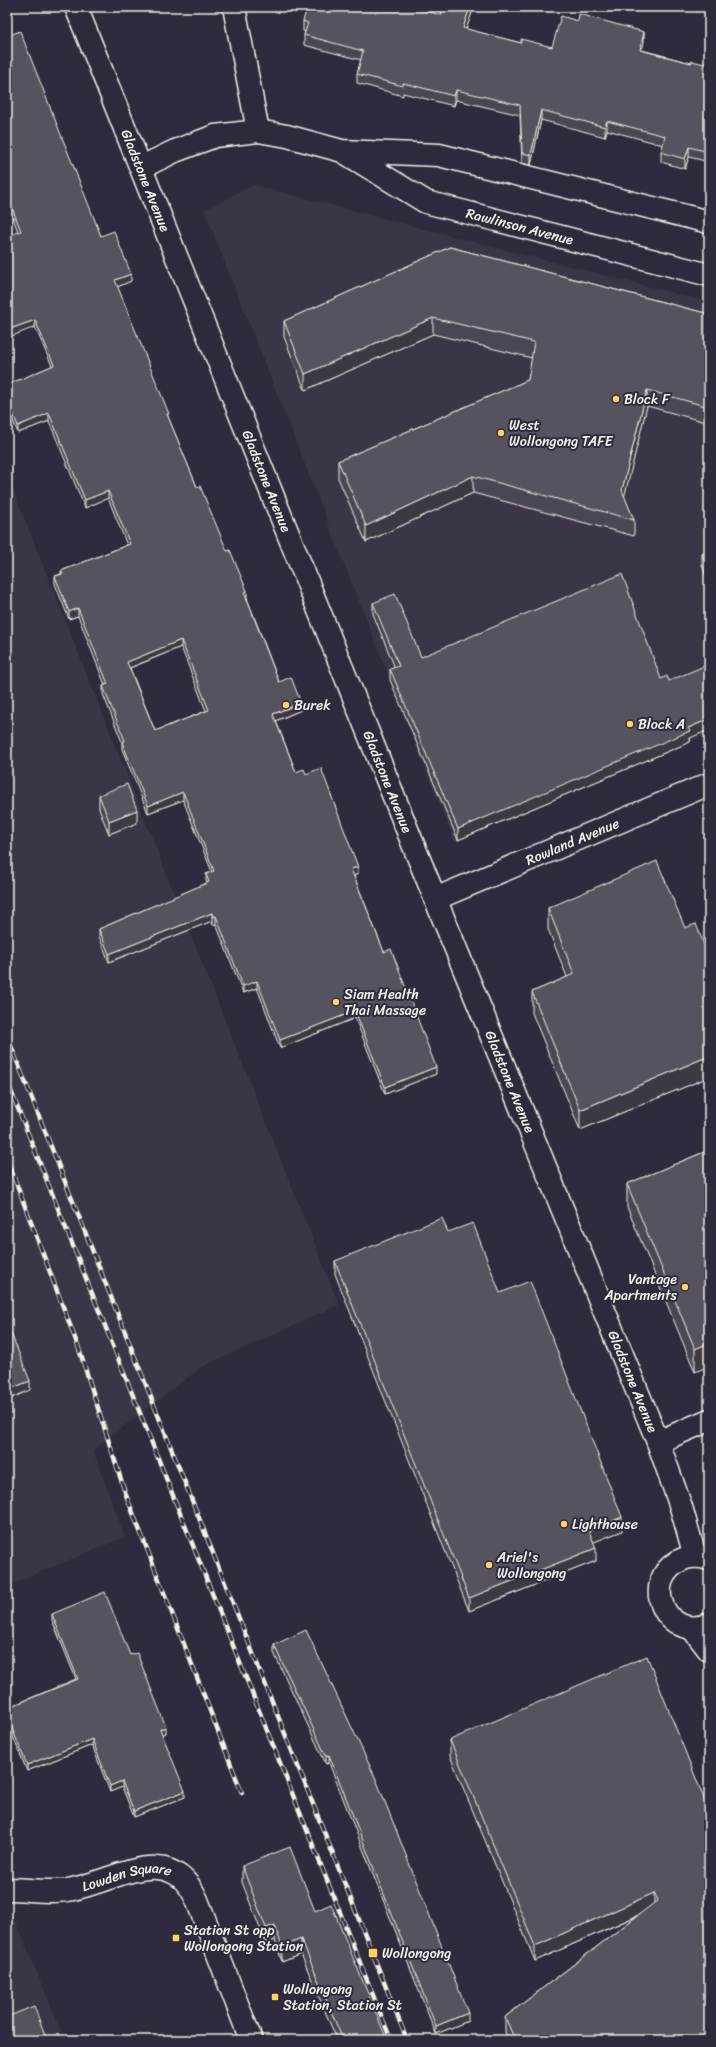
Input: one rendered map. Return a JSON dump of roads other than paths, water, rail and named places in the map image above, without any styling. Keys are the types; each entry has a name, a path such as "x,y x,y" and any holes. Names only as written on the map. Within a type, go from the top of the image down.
{"street":[{"name":"Gladstone Avenue","path":"76,7 142,167 436,899 658,1442 681,1507 702,1558"},
{"path":"234,7 258,131"},
{"name":"Rawlinson Avenue","path":"142,167 175,151 215,136 258,131 286,136 342,151 439,155 709,222"},
{"name":"Rawlinson Avenue","path":"342,151 426,202 709,275"},
{"name":"Rowland Avenue","path":"436,899 709,784"},
{"path":"658,1442 709,1420"},
{"path":"702,1558 684,1558 674,1563 665,1572 660,1582 659,1593 661,1604 666,1613 682,1625 700,1626 709,1650"},
{"name":"Lowden Square","path":"7,1889 37,1891 66,1890 83,1887 137,1870 155,1867 165,1868 181,1876 193,1891 197,1900 251,2040"}],"railway":[{"path":"7,1036 407,2040"},
{"path":"7,1081 391,2040"},
{"path":"7,1159 78,1346 126,1495 242,1793"}],"place":[{"name":"Block F","path":"616,399"},
{"name":"West Wollongong TAFE","path":"501,433"},
{"name":"Burek","path":"286,705"},
{"name":"Block A","path":"630,724"},
{"name":"Siam Health Thai Massage","path":"336,1002"},
{"name":"Vantage Apartments","path":"685,1287"},
{"name":"Lighthouse","path":"564,1524"},
{"name":"Ariel's Wollongong","path":"489,1565"},
{"name":"Station St opp Wollongong Station","path":"176,1938"},
{"name":"Wollongong","path":"373,1953"},
{"name":"Wollongong Station, Station St","path":"275,1997"}]}
